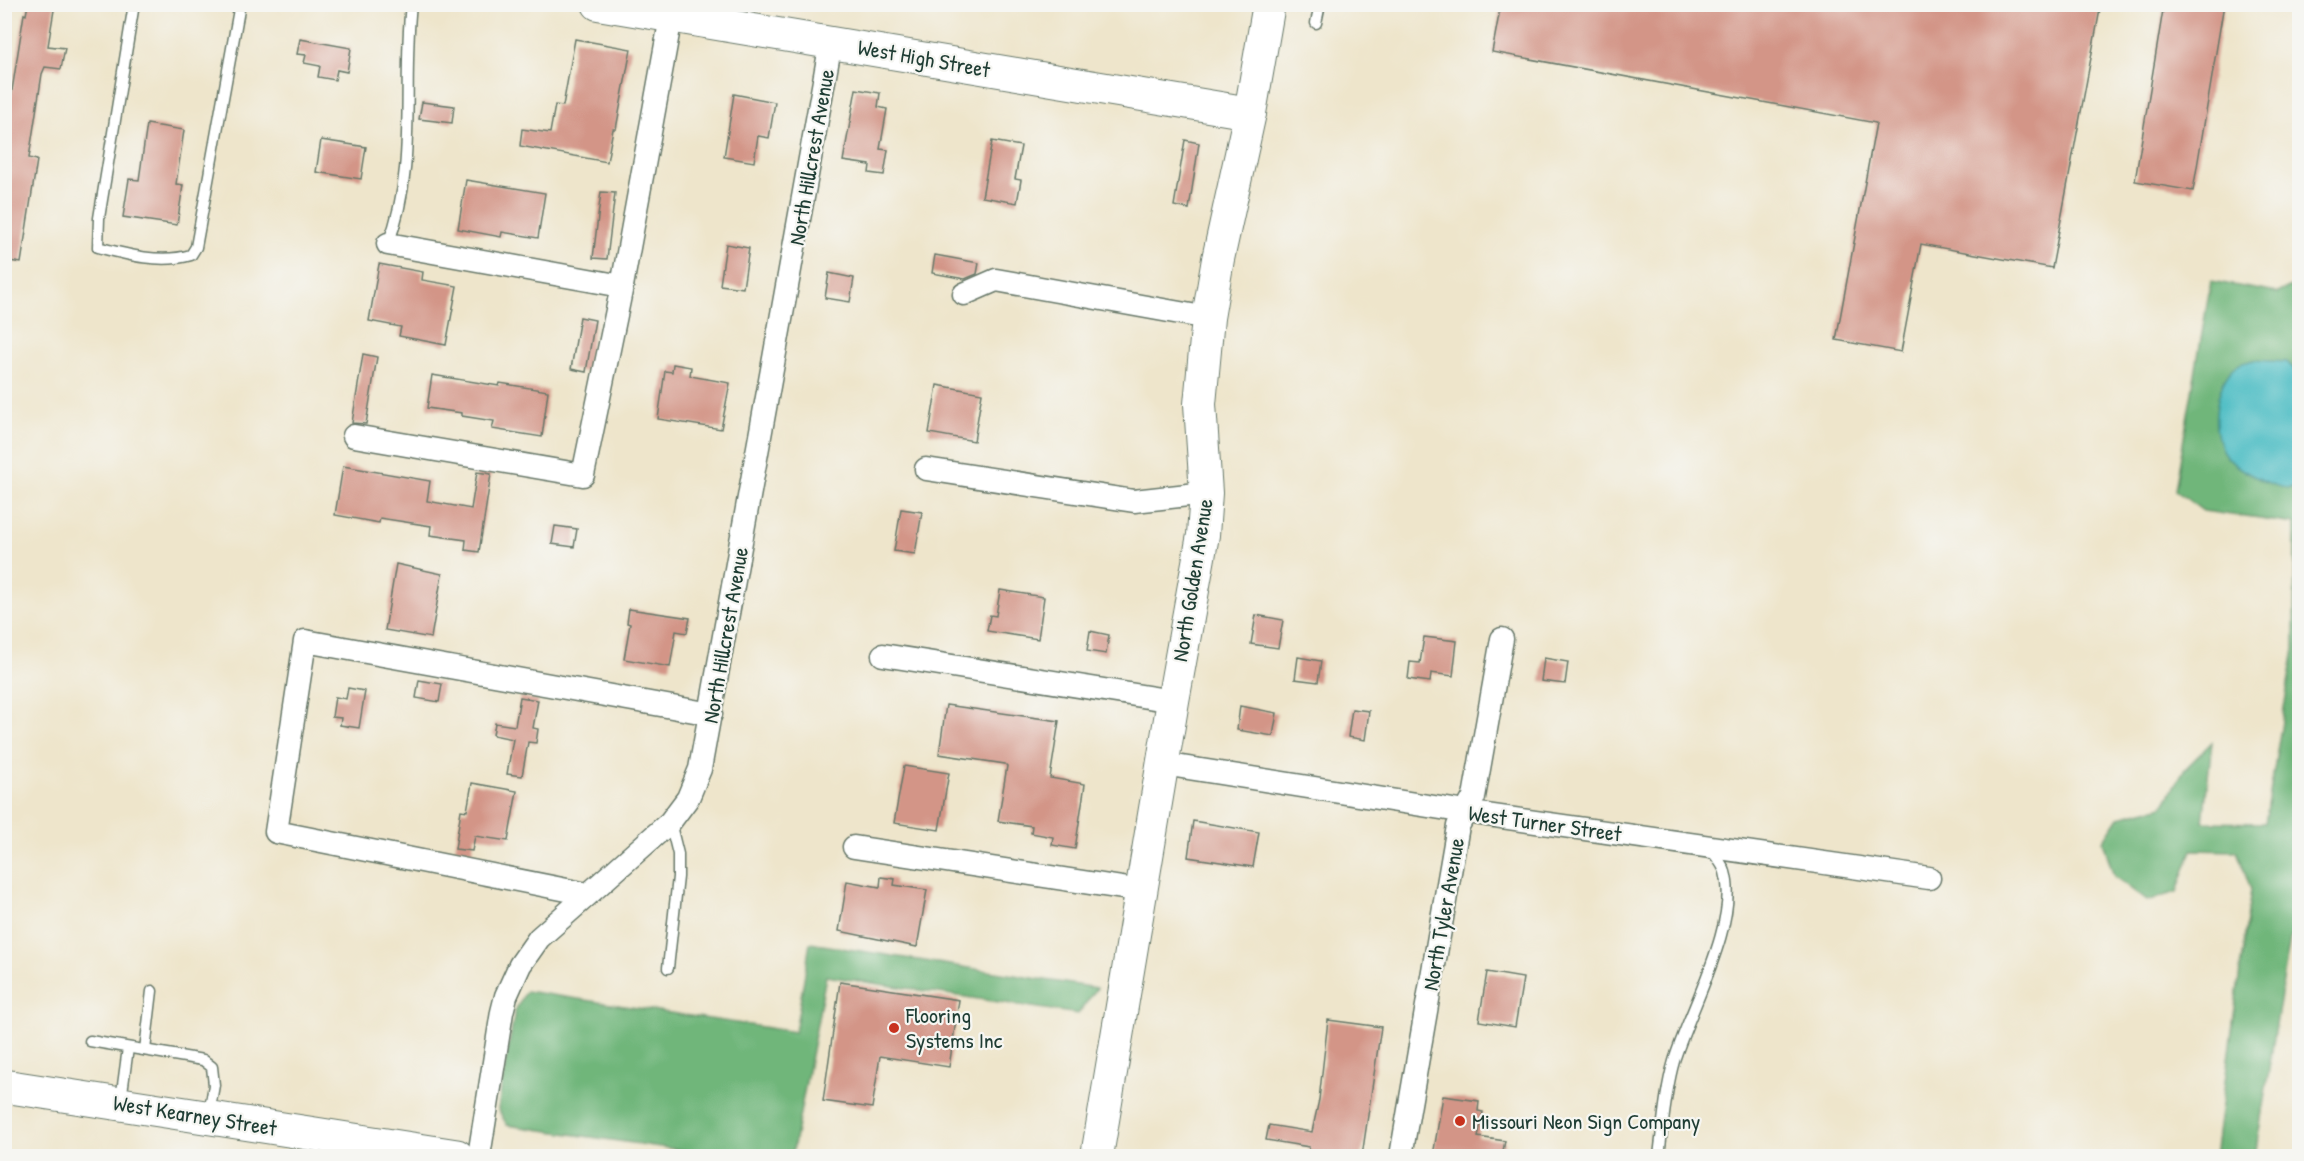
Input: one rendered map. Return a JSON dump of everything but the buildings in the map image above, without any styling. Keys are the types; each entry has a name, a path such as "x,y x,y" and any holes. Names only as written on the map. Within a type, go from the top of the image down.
{"main road":[{"name":"West Kearney Street","path":"4,1086 457,1156"}],"street":[{"name":"West High Street","path":"598,4 1250,113"},
{"name":"North Golden Avenue","path":"1097,1156 1203,535 1206,493 1200,404 1208,318 1218,259 1250,113 1269,4"},
{"path":"354,436 583,475 622,286 671,16"},
{"name":"North Hillcrest Avenue","path":"479,1156 502,1012 513,980 524,958 538,938 670,822 695,784 704,754 831,42"},
{"path":"388,244 622,286"},
{"path":"964,294 996,280 1208,318"},
{"path":"926,469 1134,501 1206,493"},
{"name":"North Tyler Avenue","path":"1401,1156 1458,826 1474,797 1502,639"},
{"path":"587,894 276,832 304,641 711,714"},
{"path":"883,655 1173,701"},
{"name":"West Turner Street","path":"1163,764 1466,812 1929,878"},
{"path":"854,847 1142,891"}],"lane":[{"path":"134,4 99,218 98,248 125,255 176,259 191,255 196,247 240,4"},
{"path":"388,244 397,222 404,190 408,138 406,79 411,4"},
{"path":"1316,23 1320,4"},
{"path":"668,968 678,877 678,854 670,822"},
{"path":"1659,1156 1673,1063 1713,957 1729,904 1725,871 1709,846"},
{"path":"145,1050 152,991"},
{"path":"90,1041 203,1060 212,1067 214,1085 209,1118"},
{"path":"121,1104 128,1048"}],"green space":[{"path":"2211,281 2277,293 2299,282 2299,374 2286,362 2296,487 2299,485 2299,932 2290,938 2255,1156 2215,1156 2251,889 2237,851 2192,850 2177,892 2147,901 2114,876 2103,841 2119,817 2163,806 2184,770 2212,742 2203,822 2265,823 2294,649 2295,524 2203,511 2175,490"},
{"path":"810,943 1097,988 1078,1014 826,976 792,1156 723,1156 507,1125 498,1109 515,1011 526,991 795,1032"}],"water":[{"path":"2253,360 2287,362 2299,374 2300,485 2295,487 2277,486 2239,468 2226,456 2217,435 2216,409 2223,384 2236,366"}],"place":[{"name":"Flooring Systems Inc","path":"894,1028"},
{"name":"Missouri Neon Sign Company","path":"1460,1121"}]}
